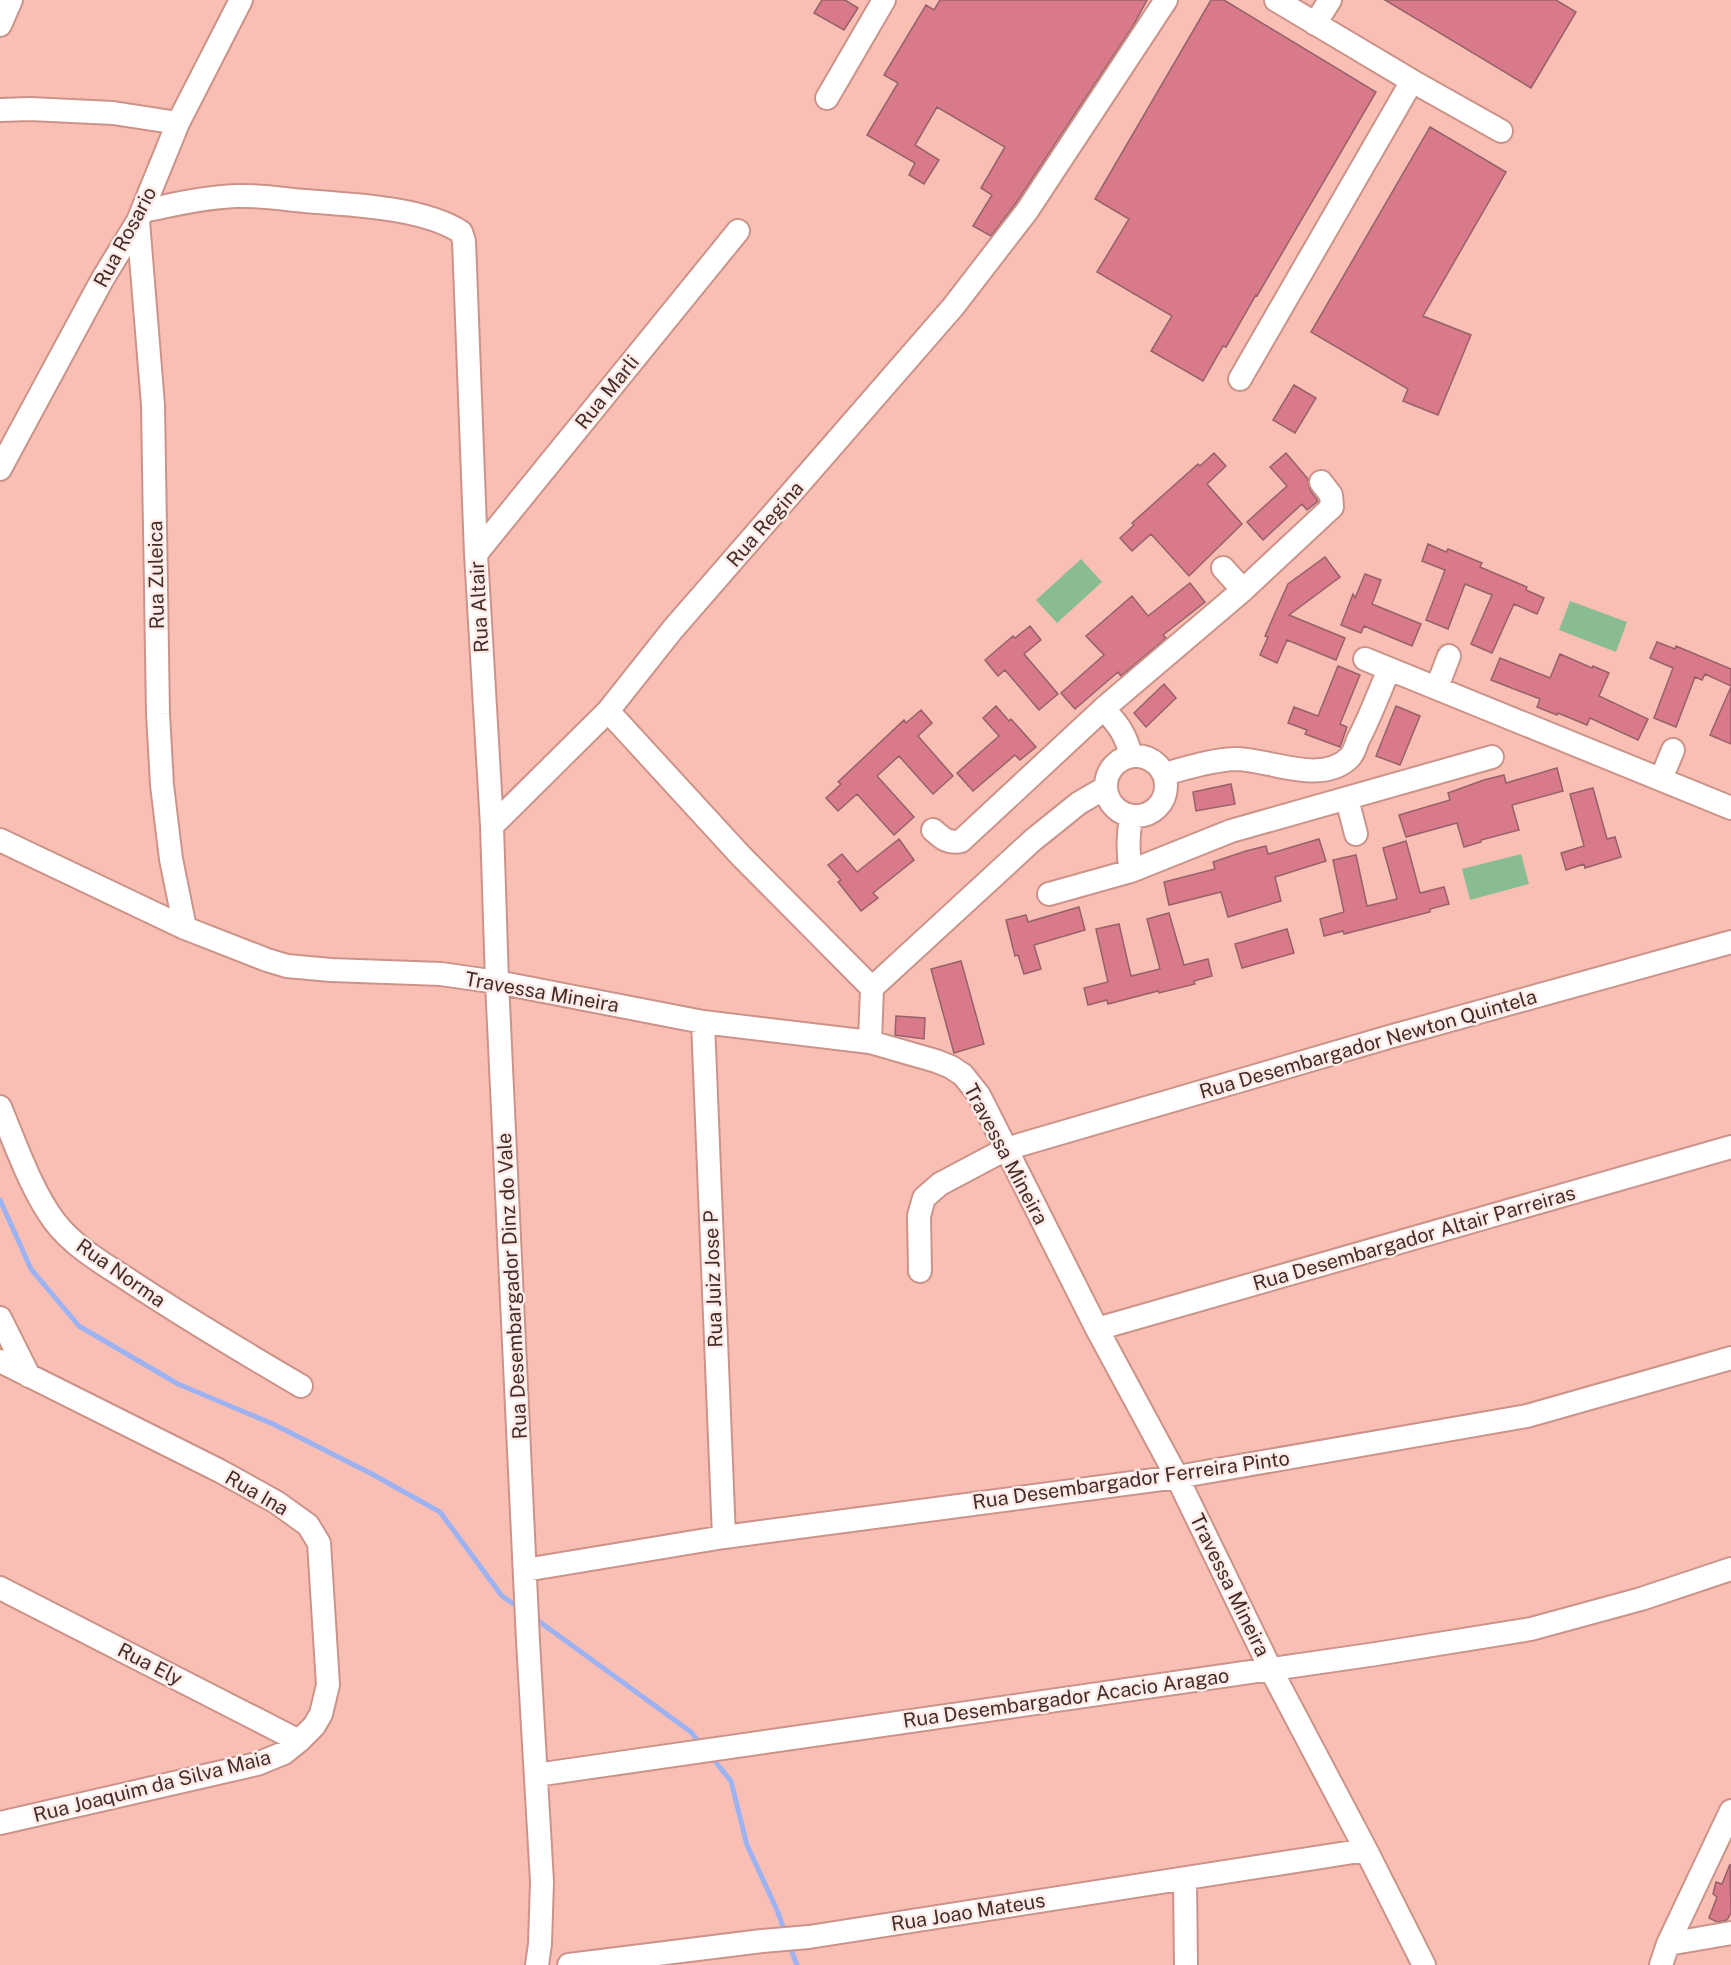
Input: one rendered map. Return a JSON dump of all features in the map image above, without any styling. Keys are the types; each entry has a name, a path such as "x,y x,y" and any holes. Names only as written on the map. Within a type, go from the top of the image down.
{"street":[{"path":"0,25 11,0"},
{"name":"Rua Rosario","path":"0,469 102,280 140,216 178,123 241,0"},
{"path":"827,98 884,0"},
{"name":"Rua Regina","path":"492,826 608,711 673,629 953,307 1027,211 1166,0"},
{"path":"1276,0 1501,131"},
{"path":"1315,24 1329,0"},
{"path":"1240,379 1412,81"},
{"path":"0,110 113,113 178,123"},
{"name":"Rua Altair","path":"140,216 217,198 239,196 280,198 396,211 439,222 461,232 465,247 469,407 492,826 497,981"},
{"name":"Rua Zuleica","path":"140,216 153,405 158,714 162,785 171,859 186,928"},
{"name":"Rua Marli","path":"476,554 738,231"},
{"path":"933,830 950,842 961,841 1103,709 1243,590 1332,507 1331,495 1321,482"},
{"path":"1223,568 1243,590"},
{"path":"1437,687 1449,656"},
{"path":"1365,659 1731,808"},
{"path":"1164,774 1223,760 1261,761 1297,771 1324,769 1340,764 1350,756 1362,733 1389,669"},
{"path":"1103,709 1125,734 1131,756"},
{"path":"608,711 741,856 872,988"},
{"path":"1661,779 1673,750"},
{"path":"1131,756 1144,757 1152,760 1164,774 1167,783 1166,792 1157,809 1149,814 1131,817 1122,814 1110,802 1105,788 1108,772 1119,760 1131,756"},
{"path":"1049,894 1131,871 1231,831 1492,757"},
{"path":"870,1042 872,988 1034,840 1079,802 1105,788"},
{"path":"1347,798 1356,834"},
{"path":"1131,817 1128,840 1131,871"},
{"name":"Travessa Mineira","path":"0,840 186,928 287,966 364,972 416,972 497,981 703,1022 870,1042 936,1061 963,1075 979,1095 1097,1329 1177,1477 1270,1668 1424,1965"},
{"name":"Rua Desembargador Newton Quintela","path":"920,1271 919,1216 924,1198 940,1184 1006,1149 1731,942"},
{"name":"Rua Desembargador Dinz do Vale","path":"497,981 536,1775"},
{"name":"Rua Juiz Jose P","path":"703,1022 724,1537"},
{"name":"Rua Norma","path":"0,1107 35,1188 61,1230 95,1258 178,1312 301,1386"},
{"name":"Rua Desembargador Altair Parreiras","path":"1097,1329 1731,1147"},
{"path":"0,1318 29,1376"},
{"name":"Rua Desembargador Ferreira Pinto","path":"525,1580 724,1537 1177,1477 1527,1416 1731,1358"},
{"name":"Rua Ina","path":"0,1361 230,1477 297,1516 315,1533 320,1552 328,1685 321,1714 314,1726 299,1741"},
{"name":"Rua Desembargador Acacio Aragao","path":"536,1775 1376,1654 1531,1629 1641,1599 1731,1569"},
{"name":"Rua Ely","path":"0,1588 299,1741"},
{"name":"Rua Joaquim da Silva Maia","path":"0,1822 257,1764 285,1753 299,1741"},
{"path":"536,1775 542,1882 537,1965"},
{"path":"1661,1965 1668,1944 1731,1811"},
{"name":"Rua Joao Mateus","path":"569,1965 809,1937 1366,1850"},
{"path":"1185,1879 1186,1965"},
{"path":"1668,1944 1731,1933"}],"green space":[{"path":"1081,559 1102,582 1057,623 1036,600"},
{"path":"1570,601 1627,622 1616,652 1559,630"},
{"path":"1521,854 1529,884 1470,900 1462,869"}],"building":[{"path":"822,0 845,0 858,8 844,30 814,13"},
{"path":"940,0 1147,0 1133,26 1016,203 991,236 973,226 992,195 981,188 1005,147 937,107 915,145 939,160 924,184 909,175 915,163 867,135 898,83 884,75 926,5 934,10"},
{"path":"1211,0 1224,0 1376,92 1257,296 1226,347 1223,346 1203,381 1151,351 1172,316 1097,272 1129,219 1095,199"},
{"path":"1385,0 1556,0 1576,12 1531,88"},
{"path":"1430,127 1506,172 1423,316 1471,335 1438,415 1403,401 1408,389 1311,332"},
{"path":"1294,385 1316,398 1295,433 1273,420"},
{"path":"1214,453 1226,466 1207,484 1242,524 1189,576 1151,534 1132,551 1120,538 1134,525 1132,523 1198,464 1200,466"},
{"path":"1286,453 1308,479 1310,490 1318,501 1307,510 1302,504 1263,540 1247,522 1287,486 1270,467"},
{"path":"1428,544 1446,552 1448,549 1482,563 1480,567 1527,587 1526,590 1544,598 1537,614 1514,604 1492,653 1471,644 1492,595 1465,584 1448,629 1426,620 1445,570 1422,561"},
{"path":"1325,557 1340,577 1289,615 1345,638 1336,660 1287,640 1277,663 1260,655 1268,637 1265,636 1288,584"},
{"path":"1365,574 1381,580 1372,604 1421,624 1412,646 1364,626 1361,633 1341,625 1353,594 1355,598"},
{"path":"1190,583 1205,602 1163,635 1166,638 1121,676 1118,672 1075,709 1061,693 1104,655 1086,636 1132,596 1148,616"},
{"path":"1030,626 1041,640 1024,654 1058,694 1039,710 1005,670 998,676 985,660 1013,636 1015,638"},
{"path":"1657,642 1675,649 1676,646 1731,669 1731,686 1705,674 1702,680 1695,677 1676,727 1654,718 1673,668 1650,658"},
{"path":"1560,654 1609,673 1599,696 1648,719 1638,740 1590,718 1587,725 1537,707 1540,699 1491,680 1500,658 1550,678"},
{"path":"1338,666 1360,675 1340,724 1347,727 1340,747 1305,734 1307,730 1288,723 1294,707 1318,716"},
{"path":"1164,684 1176,698 1146,727 1134,713"},
{"path":"1731,687 1731,744 1710,735"},
{"path":"996,706 1036,747 1020,760 1015,755 973,791 957,773 999,736 983,718"},
{"path":"1396,706 1420,716 1400,765 1376,756"},
{"path":"921,710 932,723 918,736 953,776 933,794 899,756 877,776 914,817 894,835 857,794 838,811 826,798 841,784 838,782 904,720 906,723"},
{"path":"1557,768 1563,791 1512,805 1519,830 1464,847 1457,823 1406,837 1399,815 1450,800 1448,793 1484,780 1504,775 1506,783"},
{"path":"1231,784 1235,804 1196,811 1193,792"},
{"path":"1593,788 1607,839 1615,837 1621,857 1585,868 1584,864 1566,870 1561,853 1584,846 1570,794"},
{"path":"899,839 914,860 873,893 878,898 861,911 838,882 841,880 828,865 842,854 857,872"},
{"path":"1319,839 1326,861 1275,877 1281,901 1228,917 1221,892 1169,905 1164,882 1215,869 1213,862 1246,851 1266,846 1268,854"},
{"path":"1406,841 1420,893 1444,887 1449,904 1430,909 1430,912 1344,934 1343,931 1324,936 1320,919 1344,912 1333,860 1356,855 1367,906 1397,899 1383,848"},
{"path":"1079,907 1085,930 1034,945 1041,969 1024,974 1018,955 1015,956 1006,920 1026,915 1028,922"},
{"path":"1169,913 1184,965 1208,959 1212,976 1194,981 1195,984 1159,993 1158,991 1108,1004 1107,1000 1088,1005 1084,988 1108,982 1096,929 1119,924 1131,976 1160,969 1147,919"},
{"path":"1287,929 1294,953 1242,968 1235,944"},
{"path":"961,961 984,1044 954,1053 931,969"},
{"path":"896,1016 925,1018 924,1039 895,1035"},
{"path":"1730,1864 1731,1913 1727,1920 1717,1922 1709,1918 1717,1897 1713,1894 1716,1882 1722,1884"}],"waterway":[{"path":"0,1200 31,1269 79,1326 178,1384 273,1424 372,1474 440,1512 502,1596 521,1609"},
{"path":"533,1617 691,1732 702,1746"},
{"path":"710,1755 731,1781 747,1845 785,1932"},
{"path":"789,1944 797,1965"}]}
